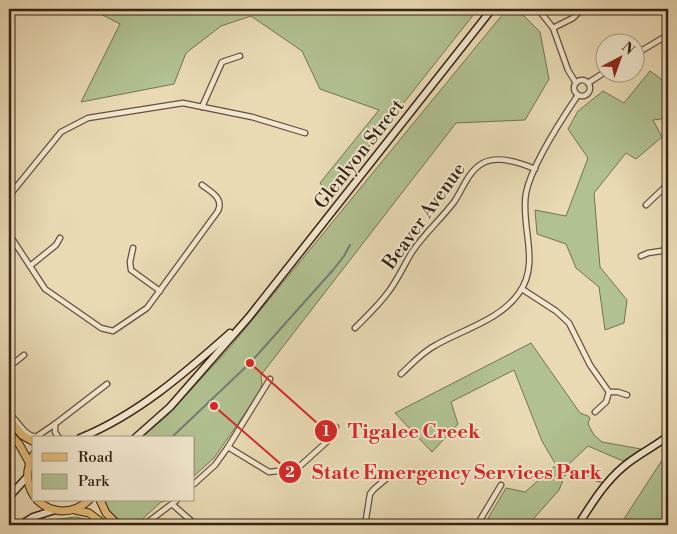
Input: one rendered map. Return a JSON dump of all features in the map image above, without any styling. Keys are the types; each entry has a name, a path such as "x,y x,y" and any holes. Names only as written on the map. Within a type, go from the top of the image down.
{"main road":[{"name":"Glenlyon Street","path":"138,436 170,407 248,317 492,9"},
{"name":"Glenlyon Street","path":"84,436 116,421 176,380 248,317"},
{"path":"9,420 22,435 32,442"},
{"path":"9,432 30,462"},
{"path":"578,525 617,473 631,460 668,436"},
{"path":"32,458 27,477 32,492"},
{"path":"9,497 27,477"},
{"path":"39,502 55,510"},
{"path":"74,510 87,502"},
{"path":"101,502 106,513 118,525"},
{"path":"20,525 33,517 55,510 74,510 89,513 104,525"}],"street":[{"path":"538,9 553,28 568,70 576,83 574,91 578,95 588,94 590,88 588,83 583,80 576,83"},
{"path":"553,28 573,18 582,9"},
{"path":"644,49 668,35"},
{"path":"202,107 222,62 240,56"},
{"path":"588,83 594,79"},
{"path":"401,374 430,348 498,314 511,303 522,289 528,274 530,257 525,222 528,186 561,121 578,95"},
{"path":"9,196 61,132 88,118 183,103 252,117 305,133"},
{"name":"Beaver Avenue","path":"355,328 388,293 413,251 453,202 476,168 484,162 496,160 523,164 535,169"},
{"path":"646,205 666,190 668,181"},
{"path":"9,234 45,289 102,328 113,331 142,313 220,207 219,198 202,185"},
{"path":"30,266 56,245 60,238"},
{"path":"133,248 130,262 131,270 160,291"},
{"path":"641,256 668,250"},
{"path":"522,289 556,311 569,323 590,365 609,392"},
{"path":"9,367 24,356"},
{"path":"195,483 215,465 228,447 270,379"},
{"path":"9,414 30,436 38,436 107,384"},
{"path":"609,392 627,395"},
{"path":"595,412 606,402 609,392"},
{"path":"55,424 55,432 58,436"},
{"path":"228,447 269,472 287,470 300,466 331,438 336,427"},
{"path":"365,525 370,494 393,473"},
{"path":"477,525 501,485"},
{"path":"144,525 175,502"},
{"path":"173,505 196,525"}],"green space":[{"path":"91,9 478,9 330,196 320,183 379,110 320,89 302,51 251,16 221,26 186,53 174,84 81,102 120,24"},
{"path":"507,9 517,9 540,32 549,79 525,120 456,123 261,375 262,385 257,396 214,458 195,475 195,436 143,436 168,415 231,346"},
{"path":"650,71 668,84 668,118 653,120 662,137 636,159 626,153 594,193 600,267 627,300 624,323 605,330 599,287 576,268 566,244 537,234 535,210 566,216 588,158 568,129 578,111 603,91 624,103 641,82 644,82 644,78"},
{"path":"531,343 580,413 590,418 588,424 594,435 602,442 641,449 623,461 588,446 568,467 605,480 602,483 567,471 559,490 528,525 484,525 506,488 525,492 556,465 542,441 514,370 451,402 458,424 432,452 395,413"},
{"path":"668,451 667,525 620,525"},
{"path":"104,502 161,502 136,525 124,525 110,512"},
{"path":"76,517 89,520 97,525 34,525 51,520"}],"waterway":[{"path":"173,436 250,363 333,270 350,245"},
{"path":"85,525 88,522"}],"place":[{"name":"Tigalee Creek","path":"250,363"},
{"name":"State Emergency Services Park","path":"214,406"}]}
